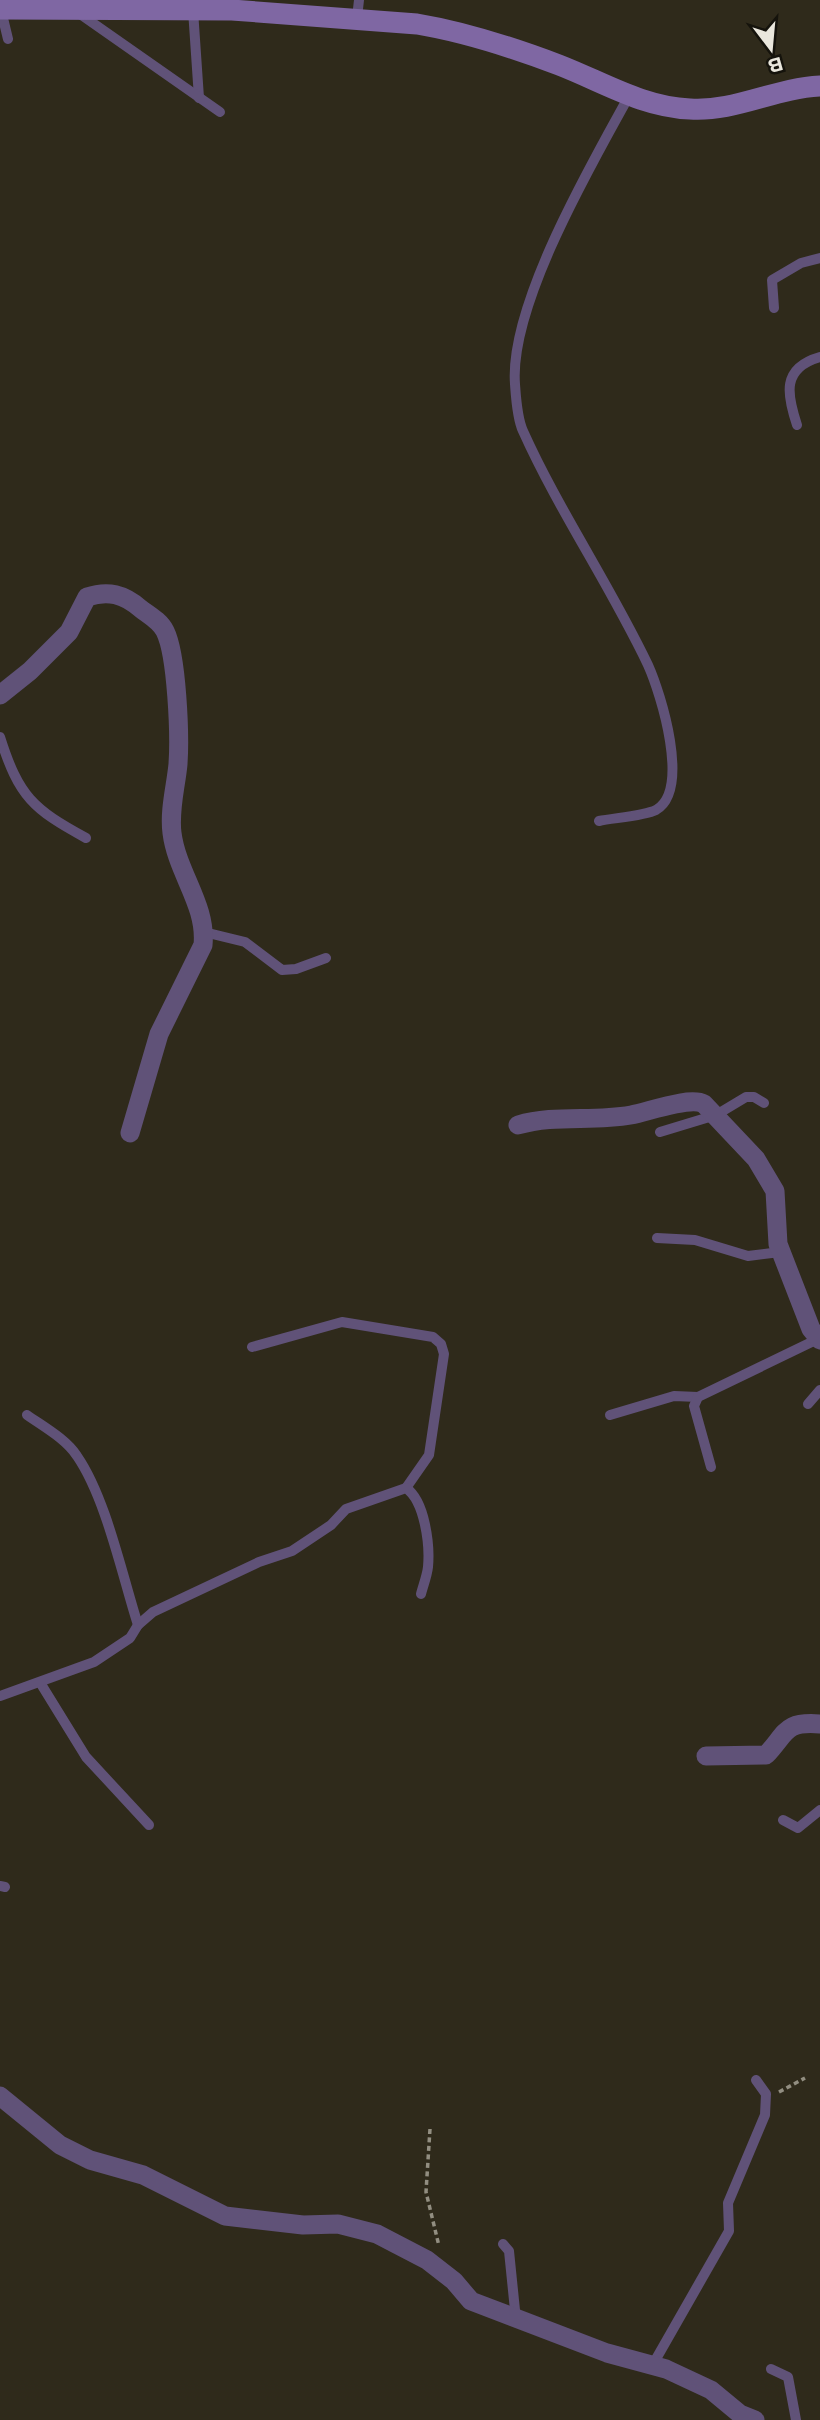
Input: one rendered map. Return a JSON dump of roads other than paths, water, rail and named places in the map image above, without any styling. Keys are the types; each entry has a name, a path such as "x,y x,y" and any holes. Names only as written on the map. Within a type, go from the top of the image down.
{"street":[{"path":"1,9 76,12 165,5 192,10 358,9 447,29 559,65 629,96 691,110 735,105 790,89 820,86"},
{"path":"0,695 30,671 69,632 87,597 107,592 117,594 135,603 164,630 169,645 178,725 172,831 176,853 202,917 204,932 203,945 159,1034 131,1133"},
{"path":"518,1125 548,1118 586,1120 630,1115 696,1101 704,1104 756,1159 775,1191 780,1252 811,1329 819,1340"},
{"path":"706,1756 766,1755 788,1727 800,1723 820,1724"},
{"path":"0,2096 76,2154 143,2175 225,2216 303,2225 338,2224 377,2234 427,2260 471,2301 516,2320 652,2366 711,2390 740,2414 754,2420"}],"lane":[{"path":"1,9 8,39"},
{"path":"192,10 199,97"},
{"path":"76,12 220,112"},
{"path":"598,821 656,810 669,796 673,775 672,750 649,668 521,428 516,361 533,290 592,163 629,96"},
{"path":"774,308 771,282 774,278 801,263 820,258"},
{"path":"797,425 788,387 799,369 820,357"},
{"path":"0,737 25,795 44,815 86,838"},
{"path":"204,932 245,942 282,970 296,969 326,958"},
{"path":"660,1132 716,1115 746,1097 754,1097 764,1103"},
{"path":"657,1238 695,1240 748,1256 780,1252"},
{"path":"0,1696 41,1684 93,1662 130,1639 138,1625 153,1612 292,1551 331,1525 346,1509 407,1488 429,1455 435,1430 444,1354 441,1344 433,1337 342,1322 252,1347"},
{"path":"610,1415 674,1396 698,1397 819,1340"},
{"path":"808,1404 820,1390"},
{"path":"698,1397 694,1406 711,1467"},
{"path":"27,1415 60,1438 77,1455 100,1507 138,1625"},
{"path":"407,1488 417,1501 426,1536 428,1568 421,1594"},
{"path":"41,1684 86,1756 149,1825"},
{"path":"783,1820 798,1828 820,1811"},
{"path":"652,2366 729,2231 728,2203 756,2142 765,2115 766,2094 756,2080"},
{"path":"503,2245 509,2250 516,2320"},
{"path":"771,2369 788,2377 796,2420"}]}
